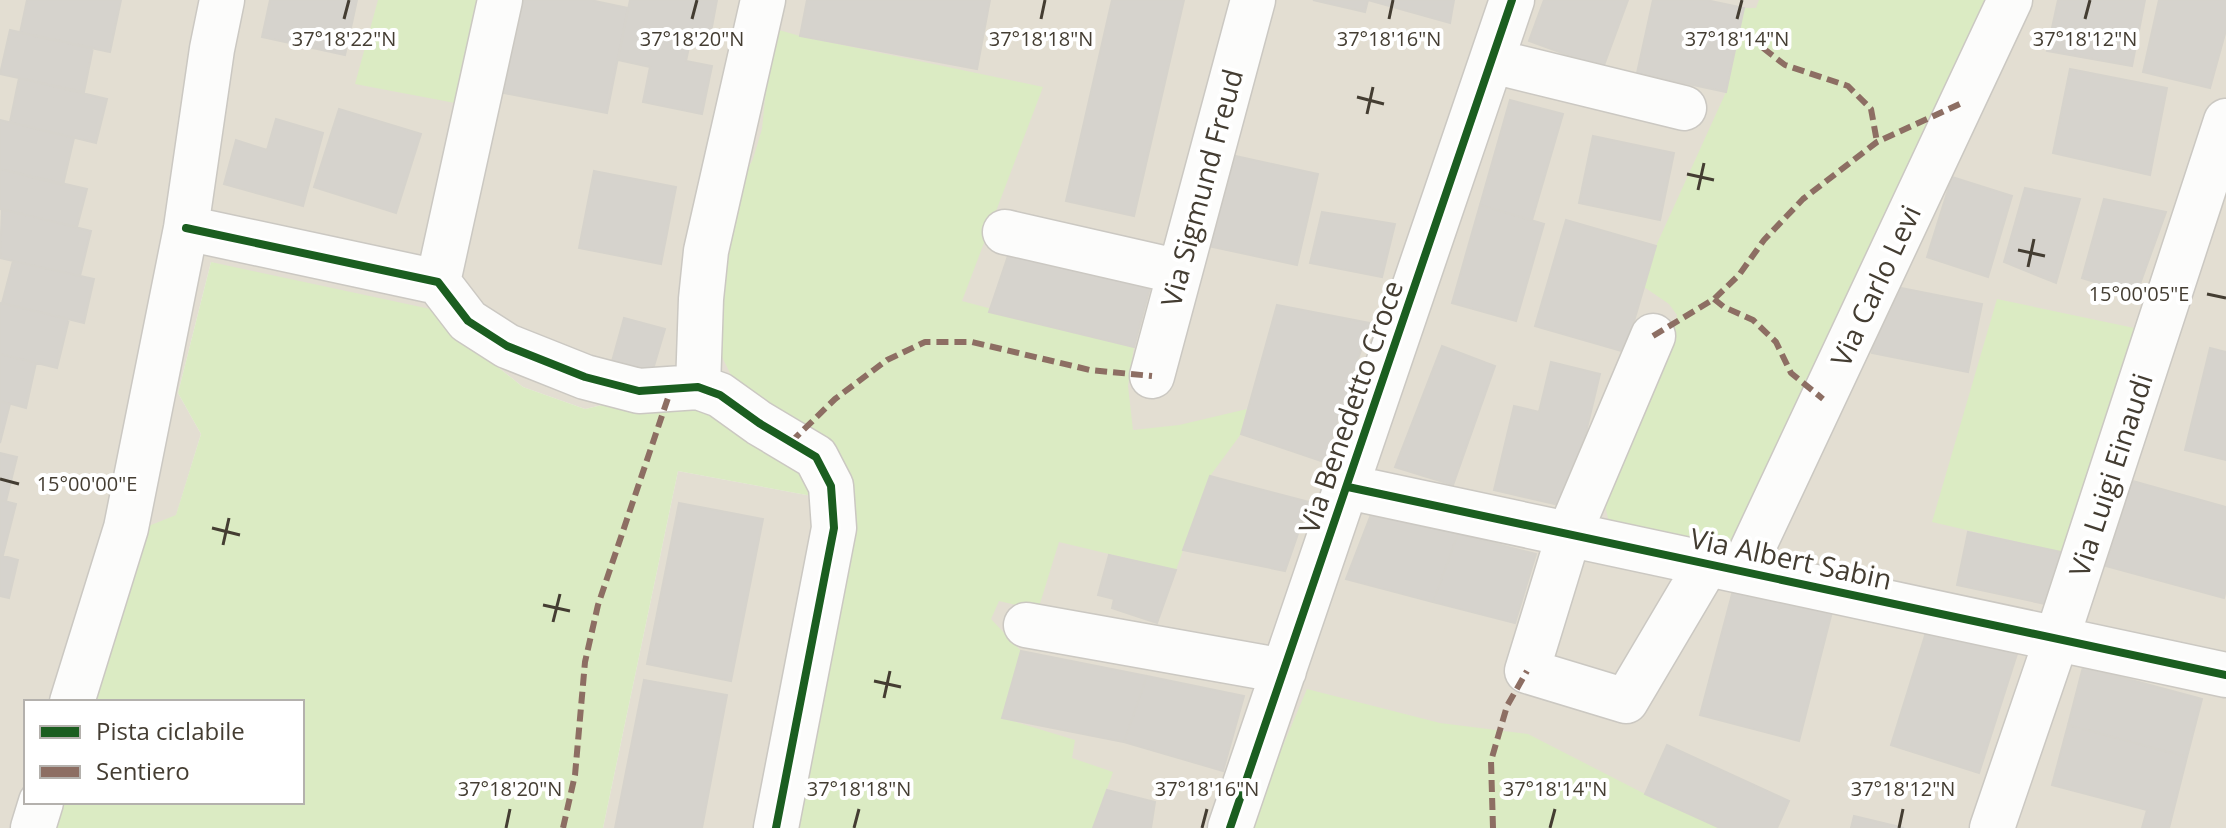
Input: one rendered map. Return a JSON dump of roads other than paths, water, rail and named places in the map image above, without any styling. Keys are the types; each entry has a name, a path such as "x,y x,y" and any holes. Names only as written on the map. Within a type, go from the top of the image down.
{"street":[{"path":"73,700 126,528 186,228 222,0"},
{"path":"438,282 500,0"},
{"path":"698,387 706,251 763,0"},
{"name":"Via Sigmund Freud","path":"1152,376 1253,0"},
{"name":"Via Benedetto Croce","path":"1230,828 1512,0"},
{"name":"Via Carlo Levi","path":"1569,534 1527,671 1626,701 1724,567 2010,0"},
{"path":"1492,61 1684,108"},
{"name":"Via Luigi Einaudi","path":"1992,828 2226,121"},
{"path":"186,228 438,282 468,321 507,346 585,377 639,391 698,387 720,395 816,457 831,486 834,528 776,828"},
{"path":"1005,232 1180,272"},
{"path":"1569,534 1653,336"},
{"name":"Via Albert Sabin","path":"1348,487 2226,675"},
{"path":"1026,625 1284,671"},
{"path":"33,828 40,804"}]}
